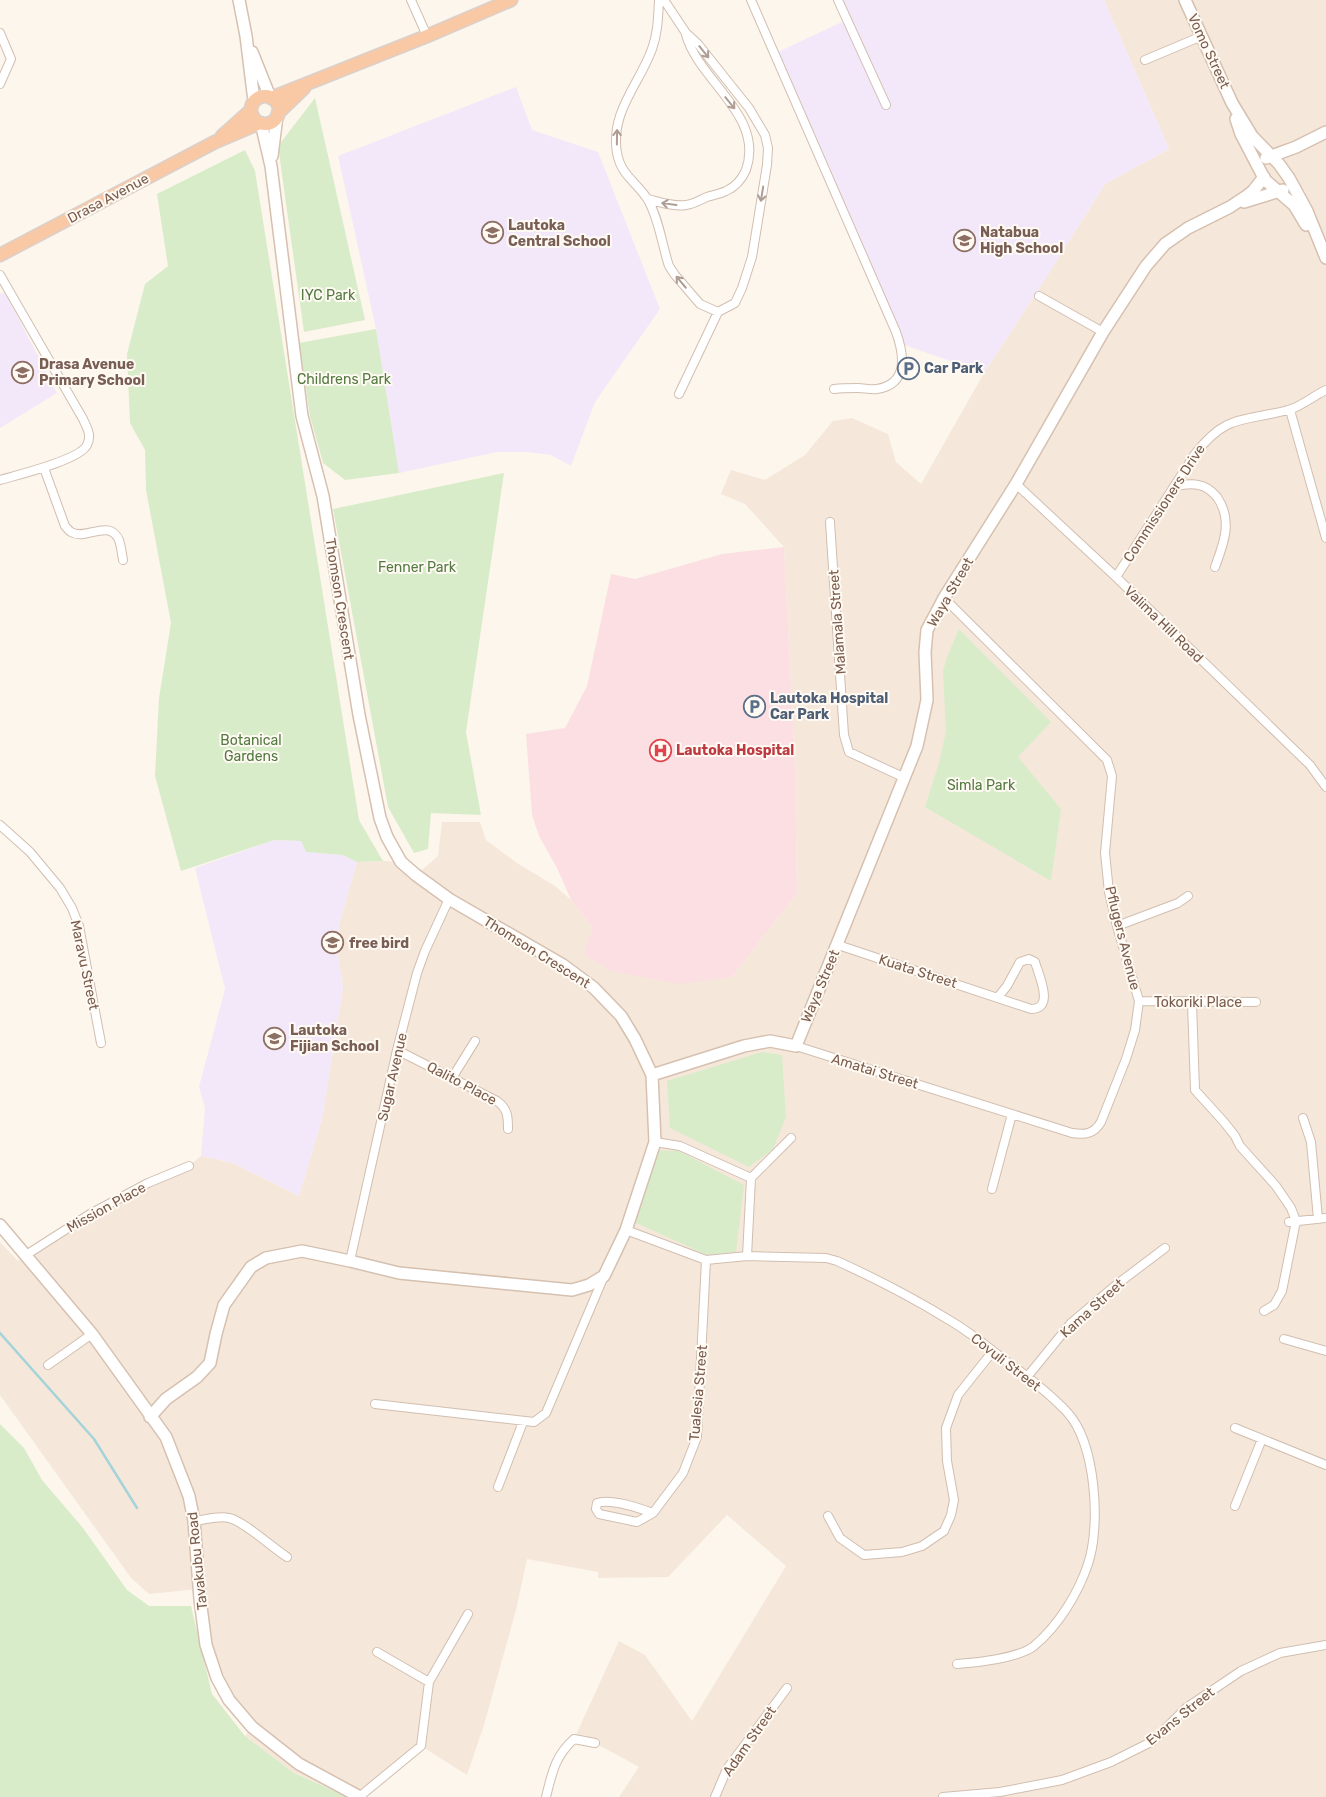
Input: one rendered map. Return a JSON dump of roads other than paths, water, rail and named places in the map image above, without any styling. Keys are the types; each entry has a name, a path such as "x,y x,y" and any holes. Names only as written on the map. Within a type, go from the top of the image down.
{"highway":[{"path":"308,84 270,123 260,123 253,118 252,106 261,96 270,97 308,84 511,0"},
{"path":"270,97 277,104 278,115"},
{"name":"Drasa Avenue","path":"215,142 252,106"},
{"name":"Drasa Avenue","path":"0,255 215,142 260,123"}],"main road":[{"path":"239,0 246,36 252,106"},
{"name":"Vomo Street","path":"1185,0 1232,103 1252,136 1288,177 1307,211 1326,258"},
{"path":"246,36 270,97"},
{"name":"Vomo Street","path":"1232,103 1241,134 1261,172 1270,186 1294,205 1321,247"},
{"name":"Thomson Crescent","path":"271,166 278,115"},
{"name":"Thomson Crescent","path":"260,123 271,166 302,416 323,496 359,716 380,818 387,837 401,862 449,899 563,965 594,988 621,1016 635,1039 652,1076 655,1142 626,1230 604,1276"},
{"path":"1278,192 1285,188 1291,156 1314,138 1326,132"},
{"name":"Waya Street","path":"796,1046 917,746 927,700 925,652 927,630 944,598 1016,484 1103,332 1146,266 1165,244 1188,228 1230,207 1253,191 1264,159 1314,138"},
{"name":"Waya Street","path":"1230,207 1278,192"},
{"name":"Amatai Street","path":"652,1076 744,1046 770,1042 796,1046"},
{"name":"Tavakubu Road","path":"0,1225 92,1334 166,1437 189,1496 194,1521 200,1599 206,1645 217,1678 229,1700 252,1727 299,1764 360,1797"},
{"path":"150,1417 166,1399 197,1378 210,1363 224,1305 251,1267 266,1258 302,1252 399,1273 572,1290 589,1285 604,1276"}],"street":[{"path":"411,0 427,36"},
{"path":"658,0 656,36 642,72 619,115 616,133 617,153 624,171 648,200 669,266 700,304 718,312"},
{"path":"664,0 686,33 698,44 749,108 765,135 768,148 752,257 742,288 735,303 718,312 679,394"},
{"path":"752,0 896,332 901,349 902,369 897,378 889,385 875,389 834,389"},
{"path":"838,0 886,105"},
{"path":"0,33 11,59 0,84"},
{"path":"648,200 684,206 696,203 734,188 744,175 748,163 749,140 744,125 735,108 690,48 686,33"},
{"path":"1145,60 1202,36"},
{"path":"0,275 90,434 87,445 82,452 44,468 0,480"},
{"path":"1039,296 1103,332"},
{"name":"Commissioners Drive","path":"1116,577 1195,454 1208,438 1217,430 1230,423 1248,417 1290,410 1326,390"},
{"path":"1290,410 1326,538"},
{"path":"44,468 65,526 72,533 82,534 106,530 114,533 119,541 123,560"},
{"name":"Valima Hill Road","path":"1016,484 1116,577 1310,765 1326,788"},
{"path":"1175,486 1192,484 1207,488 1214,494 1223,509 1227,523 1226,533 1215,567"},
{"name":"Malamala Street","path":"830,522 844,735 850,752 903,777"},
{"name":"Pflugers Avenue","path":"944,598 1106,760 1112,776 1105,854 1109,892 1139,1001 1135,1030 1126,1059 1097,1129"},
{"name":"Maravu Street","path":"0,825 30,852 60,888 72,908 80,926 101,1044"},
{"path":"1117,926 1178,903 1188,896"},
{"name":"Sugar Avenue","path":"350,1261 398,1050 424,951 449,899"},
{"name":"Kuata Street","path":"838,945 1030,1009 1037,1009 1044,1002 1044,994 1035,962 1029,959 1020,962 1005,990 998,997"},
{"name":"Tokoriki Place","path":"1139,1001 1192,1003 1256,1002"},
{"path":"1192,1003 1195,1090 1224,1122 1240,1146 1276,1186 1291,1208 1292,1222 1282,1291 1274,1305 1264,1311"},
{"path":"452,1078 474,1041"},
{"name":"Amatai Street","path":"796,1046 1072,1133 1085,1135 1097,1129"},
{"name":"Qalito Place","path":"398,1050 504,1106 508,1116 508,1129"},
{"path":"992,1189 1012,1114"},
{"path":"1292,1222 1322,1218 1311,1142 1303,1118"},
{"path":"747,1256 751,1178 790,1138"},
{"path":"655,1142 680,1146 751,1178"},
{"name":"Mission Place","path":"26,1255 90,1214 148,1183 189,1166"},
{"name":"Covuli Street","path":"626,1230 706,1260 747,1256 826,1258 837,1261 955,1324 1027,1377 1068,1413 1082,1435 1093,1478 1093,1529 1088,1563 1067,1607 1050,1630 1032,1647 1010,1656 978,1663 957,1664"},
{"name":"Kama Street","path":"1027,1377 1071,1323 1116,1285 1165,1248"},
{"name":"Tualesia Street","path":"653,1513 683,1473 697,1437 706,1260"},
{"path":"375,1404 534,1422 546,1413 604,1276"},
{"path":"48,1365 92,1334"},
{"path":"1284,1339 1326,1351"},
{"path":"828,1516 840,1538 864,1555 902,1552 922,1546 944,1531 951,1515 954,1500 947,1461 946,1428 958,1394 993,1351"},
{"path":"498,1487 523,1422"},
{"path":"1236,1428 1326,1465"},
{"path":"1235,1506 1262,1439"},
{"path":"603,1501 653,1513 637,1522 599,1514 596,1509 597,1503 603,1501"},
{"path":"194,1521 228,1517 238,1521 287,1557"},
{"path":"360,1797 421,1746 428,1682 468,1614"},
{"name":"Evans Street","path":"943,1797 1000,1792 1062,1780 1111,1762 1153,1741 1186,1708 1241,1671 1280,1653 1326,1645"},
{"path":"378,1652 428,1682"},
{"name":"Adam Street","path":"715,1797 727,1770 787,1688"},
{"path":"546,1797 556,1763 563,1749 574,1739 595,1743"}],"waterway":[{"path":"0,1333 94,1439 137,1508"}],"place":[{"name":"Lautoka Central School","path":"492,233"},
{"name":"Natabua High School","path":"964,240"},
{"name":"Car Park","path":"908,368"},
{"name":"Drasa Avenue Primary School","path":"23,372"},
{"name":"Lautoka Hospital Car Park","path":"754,706"},
{"name":"Lautoka Hospital","path":"660,750"},
{"name":"free bird","path":"333,943"},
{"name":"Lautoka Fijian School","path":"274,1038"}],"park label":[{"name":"IYC Park","path":"328,295"},
{"name":"Childrens Park","path":"344,379"},
{"name":"Fenner Park","path":"417,567"},
{"name":"Botanical Gardens","path":"251,748"},
{"name":"Simla Park","path":"981,785"}]}
